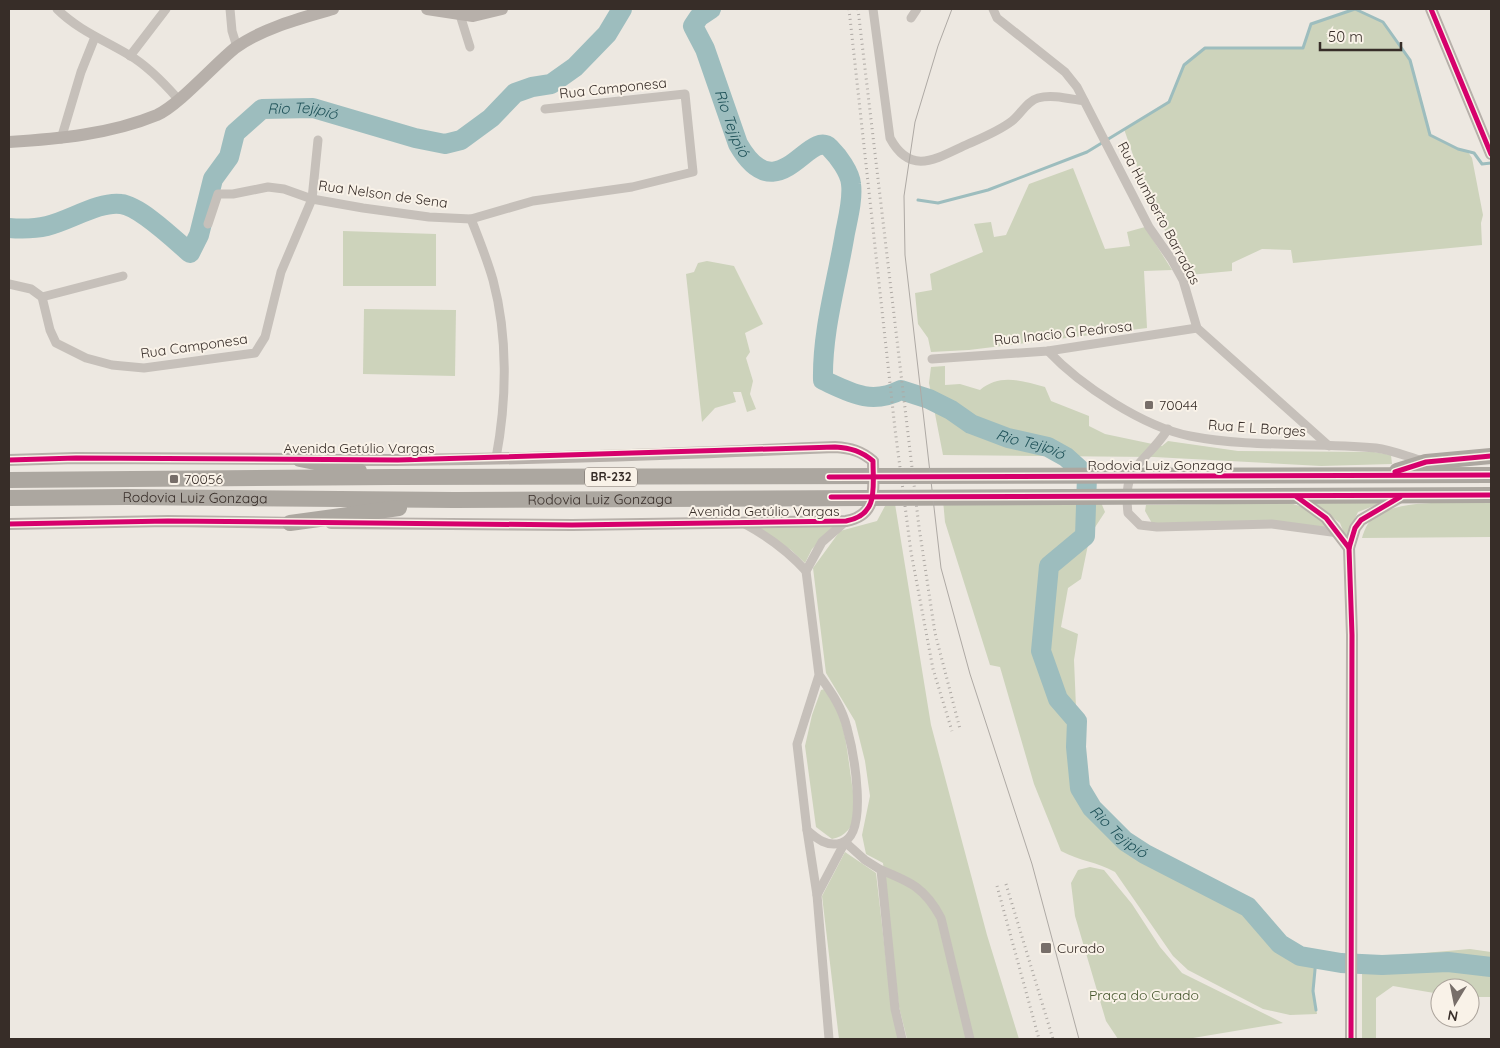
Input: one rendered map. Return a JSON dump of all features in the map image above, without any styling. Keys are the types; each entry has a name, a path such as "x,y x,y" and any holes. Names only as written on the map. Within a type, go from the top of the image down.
{"highway":[{"path":"1381,476 1426,462 1491,456"},
{"path":"300,459 393,477"},
{"name":"Rodovia Luiz Gonzaga","path":"9,480 393,477 1491,475"},
{"name":"Rodovia Luiz Gonzaga","path":"9,498 127,497 454,500 1491,495"},
{"path":"290,523 454,500"}],"street":[{"path":"57,9 66,18 95,37 130,56 158,77 178,99"},
{"path":"130,56 166,9"},
{"path":"230,9 232,31 237,47"},
{"path":"9,142 61,138 118,127 159,114 237,47 260,34 334,9"},
{"path":"427,9 460,15 502,9"},
{"path":"873,9 890,138 896,149 909,159 931,161 985,137 1014,119 1037,98 1048,97 1084,101"},
{"path":"911,18 917,9"},
{"name":"Rua Humberto Barradas","path":"993,9 997,18 1068,75 1077,87 1149,227 1172,260 1183,280 1197,328"},
{"path":"1431,9 1491,154"},
{"path":"460,15 470,48"},
{"path":"61,138 80,72 95,37"},
{"name":"Rua Camponesa","path":"544,109 685,94 693,172"},
{"name":"Rua Camponesa","path":"42,297 50,330 56,343 86,358 112,365 144,368 255,353 265,337 281,272 312,199 318,140"},
{"name":"Rua Nelson de Sena","path":"208,224 218,194 233,194 268,187 284,189 312,199 430,217 471,218 533,201 632,187 693,172"},
{"path":"471,218 493,280 499,315 504,380 496,458"},
{"path":"9,284 30,289 42,297 123,276"},
{"path":"1197,328 1329,446"},
{"name":"Rua Inacio G Pedrosa","path":"932,359 1048,352 1197,328"},
{"name":"Rua E L Borges","path":"1048,352 1059,363 1109,398 1139,417 1168,430 1190,436 1220,440 1378,448 1426,462"},
{"path":"1168,430 1158,445 1134,468 1128,477 1128,513 1140,525 1157,527 1272,524 1340,534"},
{"name":"Avenida Getúlio Vargas","path":"9,460 58,458 496,458 851,448 863,453 874,461 873,492 868,510 862,516 846,521 572,525 168,521 9,524"},
{"path":"1351,1039 1352,635 1349,548 1355,528 1361,520 1402,496"},
{"path":"1297,497 1320,513 1340,534 1349,548"},
{"path":"829,1039 817,895 797,744 819,674 806,571 822,542 846,521"},
{"path":"742,522 775,541 806,571"},
{"path":"817,895 845,842 851,835 858,811 853,760 847,728 838,702 819,674"},
{"path":"807,830 816,838 827,843 835,845 845,842"},
{"path":"845,842 865,860 880,870 917,886 931,900 941,918 970,1039"},
{"path":"880,870 895,1010 902,1039"}],"green space":[{"path":"1355,9 1383,22 1410,60 1430,135 1468,152 1472,158 1483,215 1481,223 1482,245 1293,263 1291,250 1262,249 1232,263 1232,271 1189,275 1149,201 1124,129 1169,102 1184,65 1205,48 1303,48 1311,24"},
{"path":"1073,168 1105,249 1130,246 1127,232 1145,227 1172,270 1144,271 1147,328 969,350 931,352 928,338 918,324 915,293 932,290 930,274 983,252 974,224 991,222 994,237 1006,235 1029,184"},
{"path":"343,231 436,234 436,286 343,286"},
{"path":"707,261 734,266 763,324 745,333 750,352 746,358 753,381 750,394 756,409 747,412 741,392 733,392 736,402 715,408 702,422 686,274 694,272 698,263"},
{"path":"364,309 456,310 455,376 363,374"},
{"path":"945,366 945,385 960,384 980,390 995,382 1011,380 1045,387 1051,401 1089,416 1089,426 1105,434 1162,446 1168,441 1238,451 1374,452 1391,455 1392,464 1321,466 1154,457 943,455 929,383 931,367"},
{"path":"943,500 1100,500 1105,512 1090,535 1081,579 1068,588 1061,627 1078,634 1074,660 1080,788 1092,808 1125,841 1145,854 1248,907 1280,944 1300,956 1316,959 1313,991 1317,1014 1290,1015 1263,1009 1188,970 1173,956 1115,872 1061,851 1034,784 1000,667 990,665 945,522"},
{"path":"1312,502 1384,502 1358,512 1346,538 1340,523"},
{"path":"1290,503 1306,508 1332,529 1272,521 1153,525 1145,511 1146,505"},
{"path":"1430,503 1491,503 1491,537 1362,538 1367,525 1373,518 1385,511 1398,507"},
{"path":"895,504 931,725 987,935 1019,1039 907,1039 899,1007 883,863 866,854 862,835 870,796 865,761 855,721 826,673 813,568 840,531 877,521 885,506"},
{"path":"753,524 838,524 812,549 805,563 791,550"},
{"path":"825,689 832,700 841,723 847,747 856,809 855,817 848,830 841,836 832,839 816,827 805,746 812,715 821,690"},
{"path":"845,852 876,873 892,1012 898,1039 839,1039 822,896"},
{"name":"Praça do Curado","path":"1090,867 1104,870 1132,904 1160,947 1182,973 1283,1023 1187,1039 1118,1039 1106,1021 1075,916 1071,883 1078,870"},
{"path":"1470,949 1491,952 1491,997 1480,997 1480,978 1430,978 1430,992 1393,986 1376,998 1376,1039 1362,1039 1362,971 1356,972 1355,959"}],"waterway":[{"name":"Rio Tejipió","path":"9,228 47,226 103,205 121,204 129,206 147,217 190,253 199,235 213,179 229,157 235,133 262,109 313,108 415,138 445,144 461,140 491,118 515,93 532,87 551,84 575,67 607,34 622,9"},
{"name":"Rio Tejipió","path":"711,9 699,17 693,26 705,49 738,144 753,163 766,171 779,170 791,164 812,148 822,145 830,148 837,155 850,179 851,202 827,324 823,380 861,396 880,397 901,390 929,399 951,410 971,424 1008,438 1048,447 1066,457 1087,476 1085,536 1049,566 1041,651 1058,699 1077,721 1076,747 1080,788 1092,808 1125,841 1145,854 1248,907 1280,944 1300,956 1341,963 1382,965 1448,962 1491,967"},
{"path":"918,200 938,203 988,190 1087,152 1169,102 1184,65 1205,48 1303,48 1311,24 1355,9 1383,22 1410,60 1430,135 1458,149 1474,153 1482,164 1491,163"},
{"path":"1316,959 1313,991 1316,1010"}],"tram line":[{"path":"952,9 938,46 915,122 904,196 905,255 941,568 970,674 1032,864 1079,1039"}],"railway":[{"path":"849,9 895,429 911,552 933,669 952,731"},
{"path":"858,9 919,527 935,633 960,729"},
{"path":"1006,884 1053,1039"},
{"path":"997,886 1039,1039"}],"cycle path":[{"path":"1431,9 1491,154"},
{"path":"9,460 76,458 398,460 835,447 855,451 873,461 873,490 869,506 857,518 846,521 572,525 168,521 9,524"},
{"path":"1395,472 1426,462 1491,456"},
{"path":"829,477 1491,475"},
{"path":"831,497 1491,495"},
{"path":"1297,497 1326,518 1349,548"},
{"path":"1351,1039 1352,635 1349,548 1355,528 1361,520 1400,497"}],"place":[{"name":"70044","path":"1149,405"},
{"name":"70056","path":"174,479"},
{"name":"Curado","path":"1046,948"}]}
